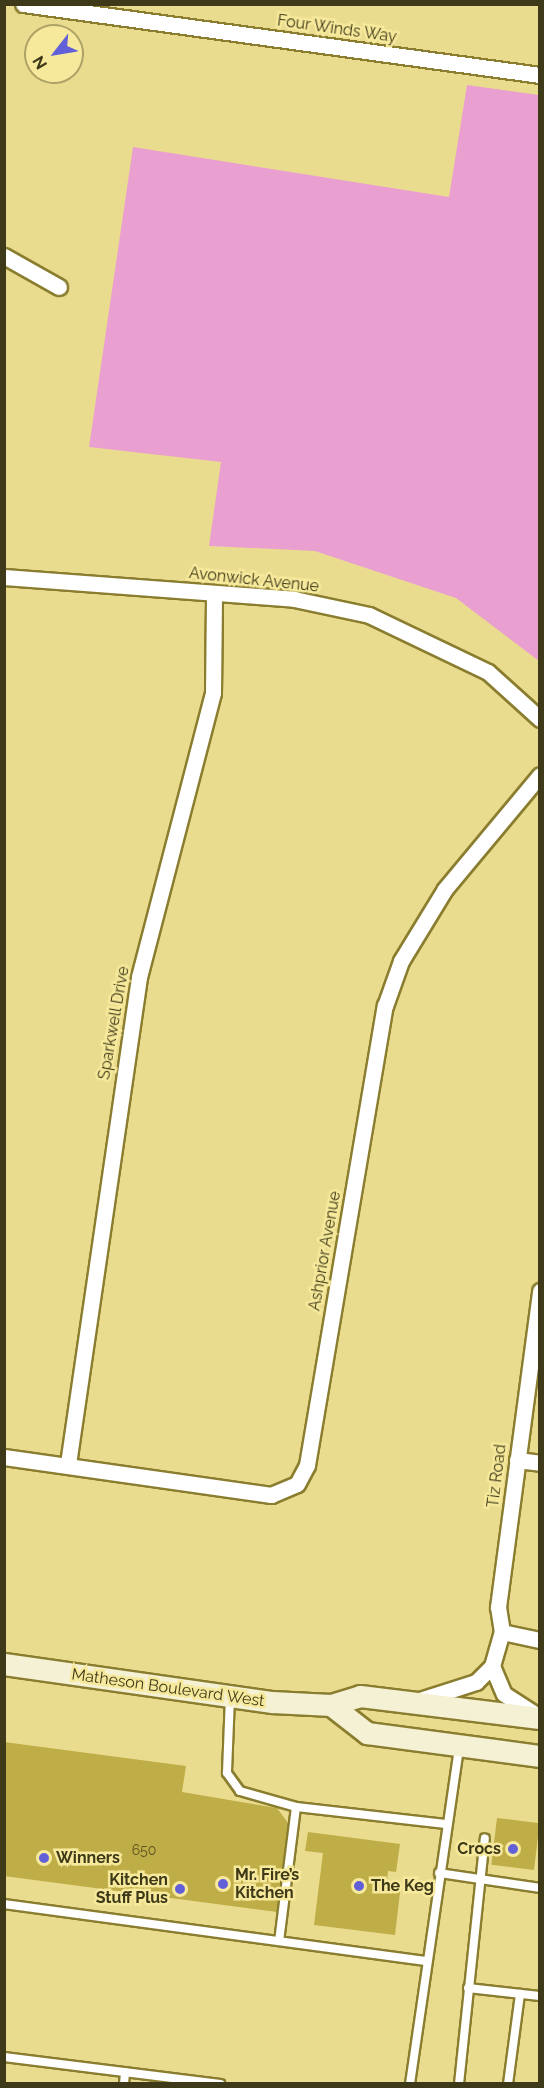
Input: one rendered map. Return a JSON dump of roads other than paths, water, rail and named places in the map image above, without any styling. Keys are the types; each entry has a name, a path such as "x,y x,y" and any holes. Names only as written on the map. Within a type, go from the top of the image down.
{"street":[{"name":"Four Winds Way","path":"23,4 540,75"},
{"path":"4,256 59,287"},
{"name":"Avonwick Avenue","path":"4,577 294,599 369,615 488,672 540,719"},
{"name":"Sparkwell Drive","path":"68,1464 138,987 213,693 214,593"},
{"name":"Ashprior Avenue","path":"4,1457 68,1464 272,1495 297,1484 307,1465 385,1006 401,961 445,889 540,775"},
{"name":"Tiz Road","path":"492,1666 502,1632 498,1607 540,1291"},
{"path":"517,1460 540,1463"},
{"path":"502,1632 540,1640"},
{"name":"Matheson Boulevard West","path":"4,1664 230,1697 331,1705 360,1696 406,1704 540,1717"},
{"path":"406,1704 464,1689 492,1666 504,1694 540,1717"},
{"path":"331,1705 367,1733 540,1756"}],"lane":[{"path":"230,1697 227,1773 240,1791 296,1807 446,1824"},
{"path":"410,2084 459,1746"},
{"path":"279,1941 296,1807"},
{"path":"459,2084 478,1879 485,1838"},
{"path":"439,1873 540,1888"},
{"path":"4,1904 427,1961"},
{"path":"468,1988 540,1996"},
{"path":"508,2084 520,1994"},
{"path":"4,2057 219,2084"},
{"path":"124,2084 125,2072"}],"place":[{"name":"Crocs","path":"513,1849"},
{"name":"Winners","path":"44,1858"},
{"name":"Mr. Fire’s Kitchen","path":"223,1884"},
{"name":"The Keg","path":"359,1886"},
{"name":"Kitchen Stuff Plus","path":"180,1889"}]}
